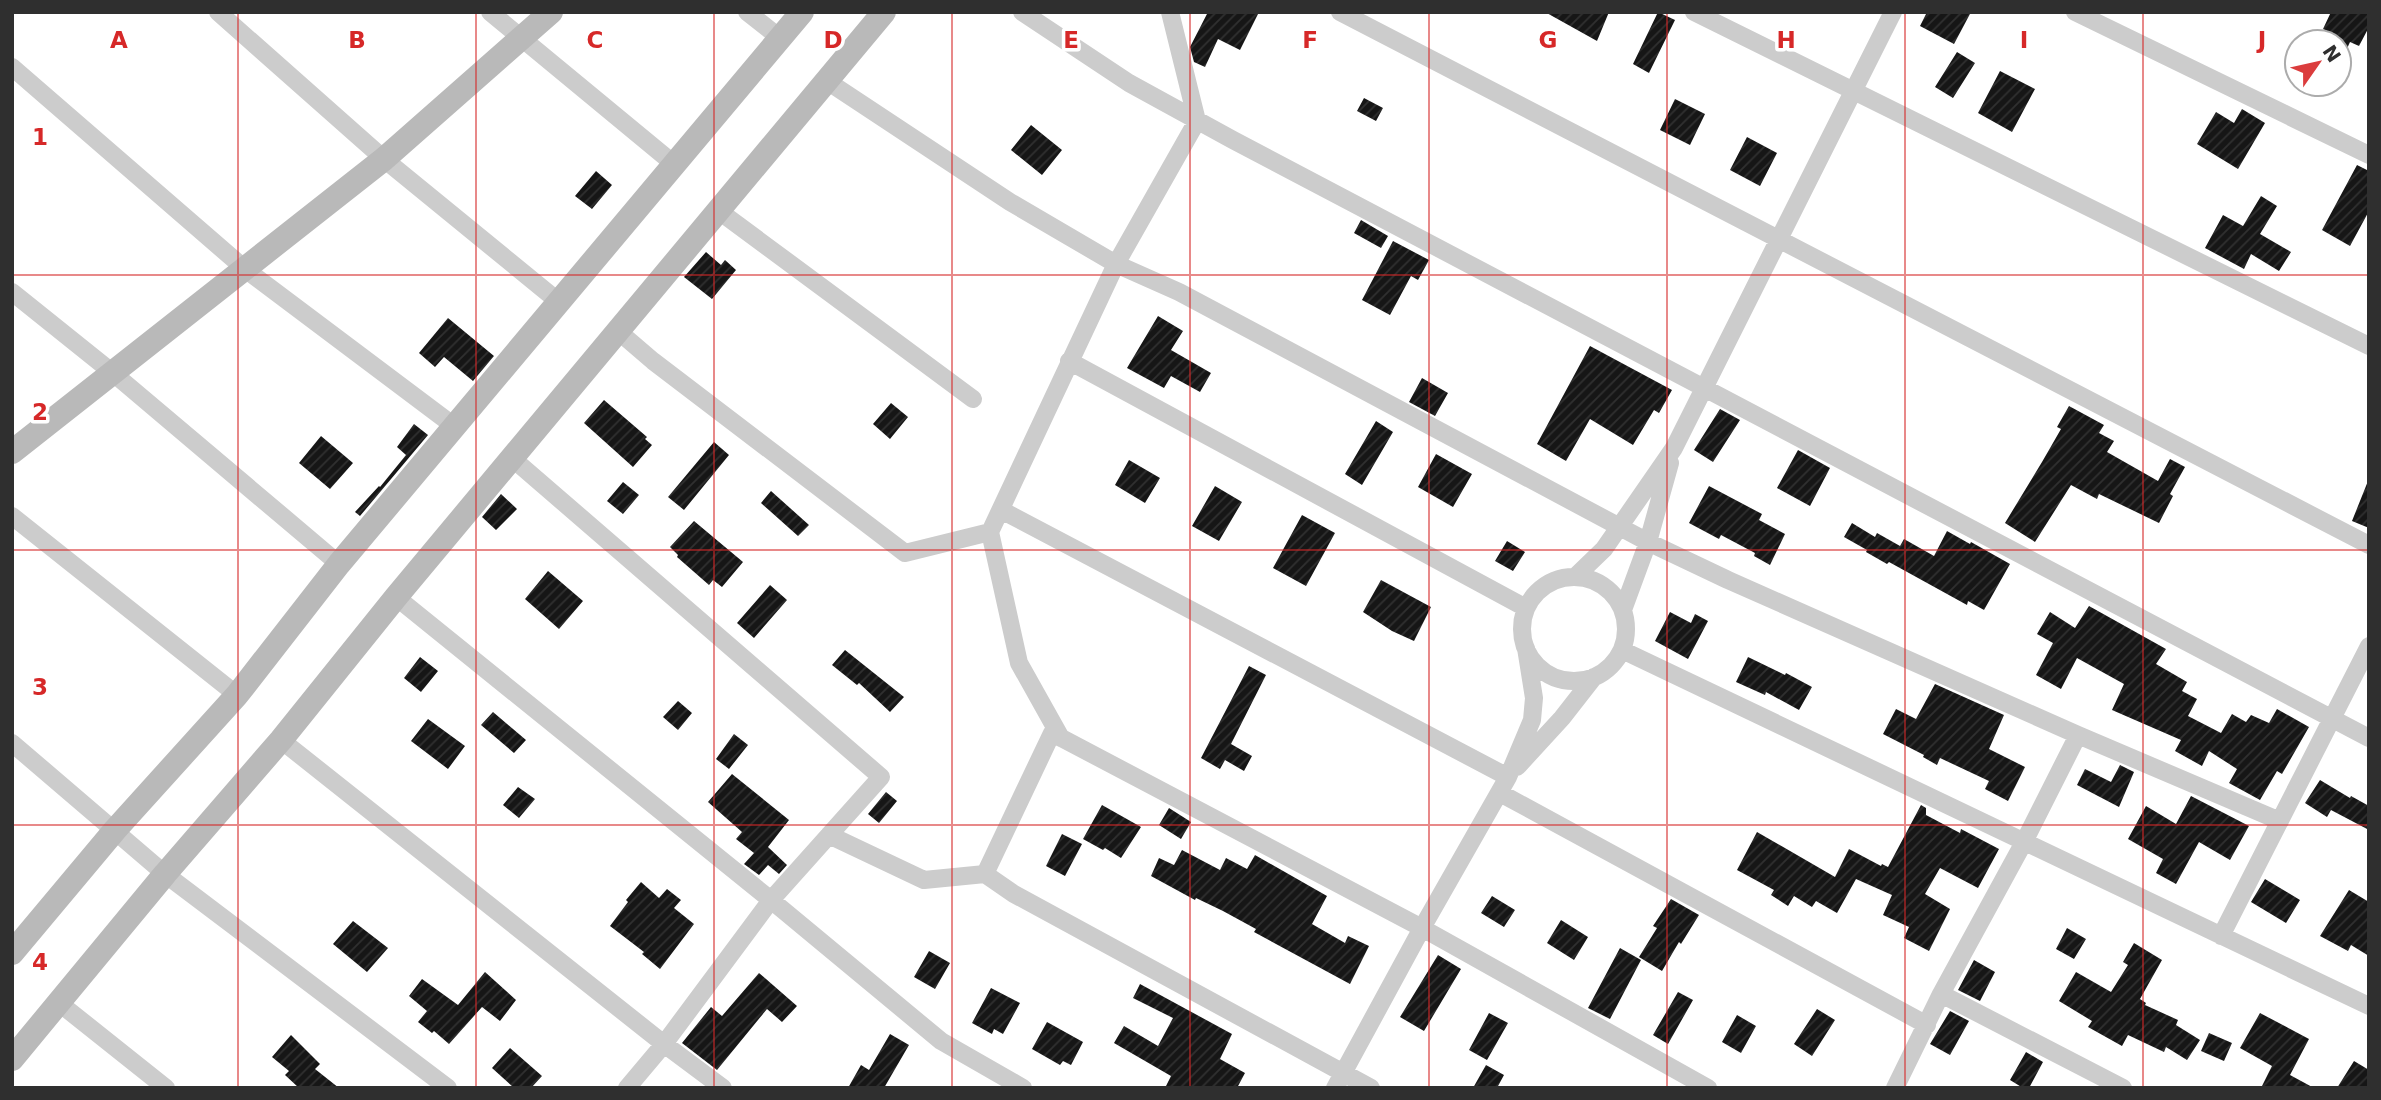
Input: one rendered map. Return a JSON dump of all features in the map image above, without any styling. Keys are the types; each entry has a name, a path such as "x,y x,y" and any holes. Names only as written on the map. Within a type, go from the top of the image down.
{"main road":[{"path":"12,452 384,159 551,12"},
{"path":"12,953 115,830 237,695 339,564 802,12"},
{"path":"12,1059 165,874 281,740 396,597 884,12"}],"street":[{"path":"218,12 384,159 559,302"},
{"path":"491,12 674,164"},
{"path":"747,12 780,38"},
{"path":"1022,12 1129,83 1197,121 2369,738"},
{"path":"1061,738 1019,663 990,532 1116,264 1197,121 1170,12"},
{"path":"1340,12 2369,545"},
{"path":"1695,12 2369,346"},
{"path":"1623,610 1648,542 1674,448 1893,12"},
{"path":"2074,12 2369,155"},
{"path":"12,67 245,269 454,426"},
{"path":"827,81 1010,202 1116,264 1179,292 1648,542 2078,735 2280,821"},
{"path":"719,211 973,399"},
{"path":"12,292 113,373 339,564"},
{"path":"618,331 653,361 905,553 990,532"},
{"path":"1069,361 1526,608"},
{"path":"1576,576 1604,549 1674,448"},
{"path":"512,458 881,777 771,900 664,1044 627,1088"},
{"path":"1001,510 1504,785 1927,1025"},
{"path":"12,516 237,695"},
{"path":"1339,1080 1504,785 1532,720 1534,698 1522,628 1526,608 1538,591 1555,580 1576,576 1604,586 1612,592 1623,610 1627,630 1622,650 1611,667 1594,677 1573,681 1553,677 1537,665 1526,648"},
{"path":"396,597 941,1041 1023,1088"},
{"path":"2221,936 2369,646"},
{"path":"1622,650 2369,1006"},
{"path":"1504,785 1594,677"},
{"path":"985,874 1052,733 1422,928 1707,1088"},
{"path":"1895,1088 1941,994 2024,842 2078,735"},
{"path":"281,740 723,1088"},
{"path":"12,743 165,874 448,1088"},
{"path":"829,835 924,880 985,874 1014,894 1339,1080 1371,1088"},
{"path":"1941,994 2123,1088"},
{"path":"58,1002 166,1088"}],"building":[{"path":"1208,12 1259,12 1240,50 1218,39 1205,67 1194,62 1190,47"},
{"path":"1545,12 1609,12 1597,41"},
{"path":"1658,12 1675,20 1649,73 1633,64"},
{"path":"1927,12 1971,12 1954,44 1920,26"},
{"path":"2331,12 2369,12 2369,27 2359,46 2353,43 2353,28 2323,28"},
{"path":"1957,52 1975,63 1953,98 1935,87"},
{"path":"2000,71 2035,89 2012,132 1978,113"},
{"path":"1364,98 1383,108 1376,121 1357,111"},
{"path":"1675,99 1705,114 1690,145 1660,130"},
{"path":"2242,109 2265,123 2238,169 2197,144 2216,112 2234,123"},
{"path":"1031,125 1062,150 1042,175 1011,150"},
{"path":"1747,137 1777,153 1760,186 1730,170"},
{"path":"2357,165 2369,171 2369,211 2350,246 2322,230"},
{"path":"596,171 612,185 592,209 575,196"},
{"path":"2261,196 2277,206 2260,234 2291,252 2279,271 2251,254 2244,269 2205,248 2223,215 2243,226"},
{"path":"1361,220 1388,236 1381,248 1354,233"},
{"path":"1393,241 1429,260 1418,280 1411,276 1390,315 1362,300"},
{"path":"706,252 721,265 725,260 736,270 712,299 684,277"},
{"path":"1158,316 1183,331 1171,350 1211,373 1200,392 1171,376 1164,388 1127,368"},
{"path":"448,318 494,356 473,381 444,357 435,367 419,353"},
{"path":"1590,346 1672,390 1659,413 1654,410 1633,445 1590,419 1566,461 1537,444"},
{"path":"1422,378 1448,393 1435,416 1409,402"},
{"path":"604,400 647,437 645,439 652,445 633,467 584,423"},
{"path":"891,403 908,417 890,439 873,424"},
{"path":"2069,406 2104,425 2099,433 2114,441 2107,452 2158,481 2170,459 2185,467 2170,494 2173,496 2159,523 2099,494 2097,499 2071,485 2035,542 2005,523 2061,429 2057,427"},
{"path":"1720,409 1740,420 1713,462 1694,450"},
{"path":"1376,421 1393,432 1362,485 1345,474"},
{"path":"414,424 428,435 360,516 355,512 406,455 397,447"},
{"path":"321,436 353,463 330,489 299,463"},
{"path":"714,442 729,455 684,510 668,497"},
{"path":"1798,450 1830,468 1810,506 1777,488"},
{"path":"1436,454 1472,474 1453,507 1418,487"},
{"path":"1129,460 1160,478 1145,503 1115,485"},
{"path":"2369,481 2369,528 2352,521"},
{"path":"623,482 639,495 623,514 607,501"},
{"path":"1215,486 1242,502 1219,541 1192,526"},
{"path":"1709,486 1762,514 1759,520 1785,534 1770,565 1754,556 1755,553 1721,535 1719,539 1689,523"},
{"path":"771,491 809,525 798,536 761,503"},
{"path":"501,494 517,509 496,530 482,517"},
{"path":"1302,515 1335,533 1306,586 1273,568"},
{"path":"694,521 743,562 722,587 713,580 709,585 677,557 670,547"},
{"path":"1852,523 1875,537 1877,533 1900,546 1904,539 1934,556 1947,531 2010,564 1984,610 1968,601 1967,605 1866,552 1867,550 1844,537"},
{"path":"1507,541 1525,552 1513,571 1495,561"},
{"path":"548,571 583,601 559,629 525,599"},
{"path":"1381,580 1431,607 1414,641 1392,631 1363,612"},
{"path":"770,585 787,600 754,638 737,623"},
{"path":"2089,606 2166,649 2156,664 2187,682 2182,691 2197,699 2188,716 2221,733 2232,714 2246,722 2251,715 2269,723 2277,709 2309,727 2282,774 2277,771 2260,800 2229,783 2237,769 2209,751 2202,766 2175,751 2181,740 2112,710 2124,684 2077,658 2061,689 2036,675 2053,643 2037,634 2050,612 2075,628"},
{"path":"1670,612 1691,623 1695,614 1708,621 1688,659 1655,641"},
{"path":"845,650 904,697 890,712 859,683 857,685 832,665"},
{"path":"420,657 438,671 421,692 404,678"},
{"path":"1748,657 1812,687 1799,710 1766,692 1765,695 1736,682"},
{"path":"1249,666 1266,675 1231,744 1252,756 1244,771 1225,760 1220,769 1201,758"},
{"path":"1935,684 2004,715 1989,749 2025,767 2008,801 1985,789 1989,781 1940,758 1937,765 1923,757 1924,755 1883,734 1896,709 1916,719"},
{"path":"678,701 692,713 678,730 663,717"},
{"path":"493,712 526,740 514,753 481,725"},
{"path":"428,719 465,746 448,769 411,741"},
{"path":"734,734 748,745 729,769 716,759"},
{"path":"2120,765 2134,772 2119,807 2077,785 2085,769 2111,782"},
{"path":"732,774 789,820 768,847 787,865 779,874 768,865 759,875 744,864 754,853 736,839 742,832 708,802"},
{"path":"2320,780 2369,806 2369,830 2331,810 2327,817 2305,803"},
{"path":"518,787 535,799 519,818 503,805"},
{"path":"886,792 897,801 879,823 868,814"},
{"path":"2191,796 2249,826 2230,860 2199,842 2176,884 2156,873 2163,859 2128,839 2146,806 2176,824"},
{"path":"1102,805 1141,827 1121,858 1083,839"},
{"path":"1921,805 1926,808 1926,815 1999,849 1978,888 1940,868 1925,894 1950,909 1929,951 1904,938 1909,927 1883,915 1892,895 1856,879 1837,913 1816,901 1812,907 1794,896 1788,906 1771,895 1774,890 1737,870 1757,832 1835,877 1849,849 1888,867"},
{"path":"1169,808 1191,822 1181,839 1159,825"},
{"path":"1062,834 1082,844 1065,876 1046,866"},
{"path":"1182,850 1220,870 1226,858 1247,869 1255,855 1327,896 1312,924 1345,943 1348,936 1369,946 1350,984 1254,932 1256,929 1223,911 1196,898 1195,900 1151,876 1159,858 1174,865"},
{"path":"2265,879 2300,900 2286,923 2251,902"},
{"path":"641,882 659,898 667,889 681,900 674,908 694,924 660,969 642,954 644,952 610,926"},
{"path":"2349,890 2369,902 2369,956 2351,945 2348,951 2320,936"},
{"path":"1492,896 1515,910 1504,927 1481,913"},
{"path":"1671,899 1699,915 1662,971 1639,957 1657,928 1653,926"},
{"path":"1561,920 1588,937 1574,960 1547,943"},
{"path":"353,921 388,948 367,972 333,944"},
{"path":"2067,928 2086,939 2074,959 2056,949"},
{"path":"2134,943 2162,960 2140,999 2145,1005 2178,1020 2176,1025 2200,1040 2187,1060 2166,1047 2164,1052 2128,1035 2122,1046 2088,1027 2092,1021 2059,1001 2076,972 2111,992 2128,965 2123,962"},
{"path":"1620,948 1641,960 1610,1019 1588,1008"},
{"path":"929,951 950,963 935,989 914,977"},
{"path":"1438,955 1461,969 1424,1031 1400,1017"},
{"path":"1974,960 1995,972 1980,1001 1958,990"},
{"path":"485,972 516,1000 500,1021 482,1007 449,1044 418,1022 427,1011 409,996 422,979 458,1005"},
{"path":"759,973 797,1006 782,1022 767,1009 717,1070 682,1043 711,1007 722,1016"},
{"path":"1140,984 1232,1034 1220,1059 1245,1073 1237,1088 1165,1088 1171,1076 1114,1043 1124,1026 1158,1046 1173,1018 1133,998"},
{"path":"991,988 1020,1003 1003,1034 994,1029 992,1034 972,1023"},
{"path":"1678,992 1693,1000 1668,1044 1653,1035"},
{"path":"1817,1009 1835,1020 1812,1056 1794,1044"},
{"path":"1950,1011 1969,1021 1950,1055 1930,1044"},
{"path":"1489,1013 1508,1023 1487,1060 1469,1050"},
{"path":"2260,1013 2309,1039 2290,1075 2314,1088 2261,1088 2272,1066 2240,1048"},
{"path":"1737,1015 1756,1026 1741,1053 1722,1042"},
{"path":"1047,1022 1083,1042 1071,1065 1063,1061 1060,1065 1032,1049"},
{"path":"2209,1033 2232,1043 2224,1061 2201,1051"},
{"path":"890,1034 909,1045 884,1088 848,1088 861,1065 869,1070"},
{"path":"291,1035 320,1064 315,1069 339,1088 299,1088 285,1075 289,1071 272,1057"},
{"path":"510,1048 542,1076 531,1088 514,1088 492,1068"},
{"path":"2026,1052 2043,1062 2029,1088 2023,1088 2010,1080"},
{"path":"2354,1061 2369,1070 2369,1088 2337,1088"},
{"path":"1486,1065 1504,1075 1497,1088 1473,1088"}]}
